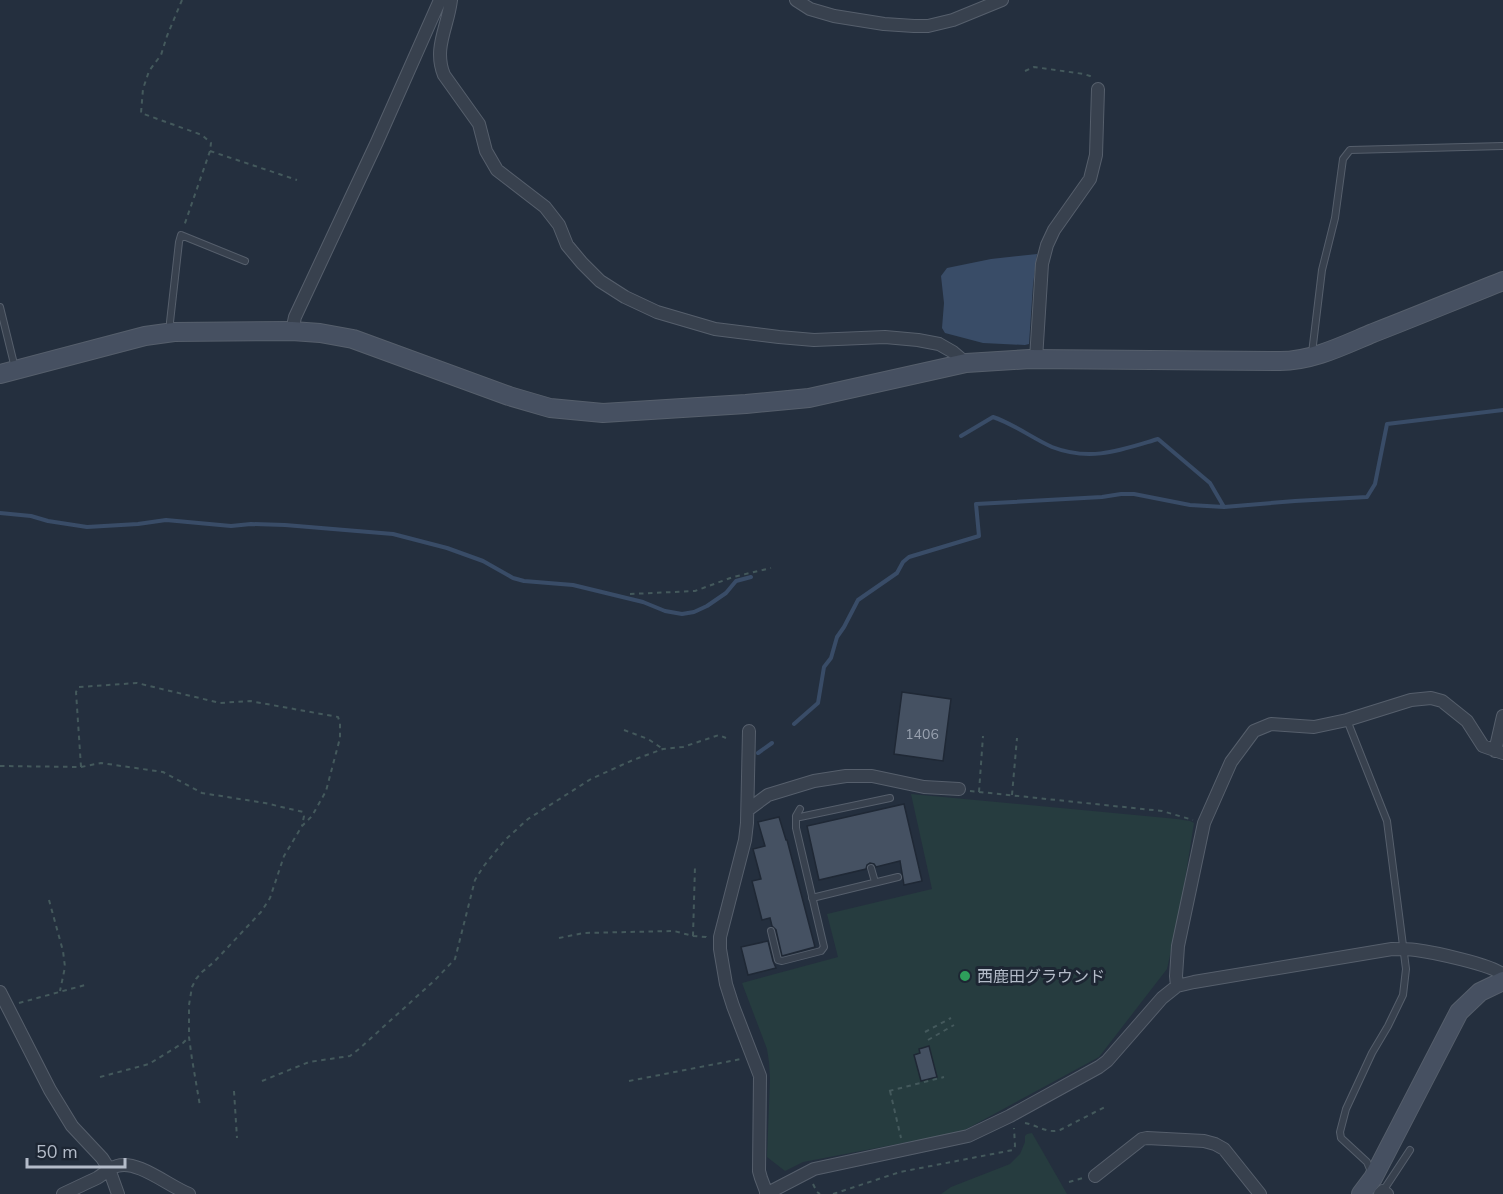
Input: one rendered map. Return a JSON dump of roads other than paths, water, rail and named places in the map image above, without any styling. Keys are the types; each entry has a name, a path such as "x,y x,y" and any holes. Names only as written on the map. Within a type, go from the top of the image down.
{"street":[{"path":"292,331 295,317 440,0"},
{"path":"451,0 439,48 440,66 444,75 479,124 486,151 497,170 545,207 559,225 567,245 600,281 625,297 657,312 715,329 779,338 814,340 885,337 918,340 939,344 966,363"},
{"path":"796,0 820,13 884,24 928,26 953,20 1002,0"},
{"path":"1036,359 1042,264 1054,230 1090,179 1096,155 1098,89"},
{"path":"8,372 145,336 171,332 292,331 353,339 509,396 550,408 603,413 809,398 966,363 1036,359 1291,361 1313,357 1503,281"},
{"path":"1178,986 1176,976 1178,946 1204,823 1231,762 1254,731 1271,724 1314,727 1347,720 1411,700 1431,698 1442,701 1467,721 1483,746 1499,752 1503,716"},
{"path":"749,731 748,809 745,840 720,937 720,949 729,995 760,1076 759,1171 767,1194 814,1169 968,1136 1011,1120 1107,1061 1162,998 1178,986 1392,949 1416,950 1487,966 1503,975"},
{"path":"748,809 768,795 814,781 846,776 872,776 924,787 959,789"},
{"path":"1361,1194 1381,1189 1459,1012 1480,992 1503,981"},
{"path":"0,992 50,1090 72,1126 102,1158 109,1169 118,1194"},
{"path":"1095,1176 1142,1139 1204,1141 1224,1149 1260,1194"},
{"path":"63,1194 118,1165 132,1166 189,1194"}],"lane":[{"path":"1313,357 1311,348 1322,270 1335,218 1343,159 1350,150 1503,146"},
{"path":"171,332 170,322 181,235 245,261"},
{"path":"0,307 8,372"},
{"path":"1347,720 1387,821 1406,969 1403,995 1346,1109 1340,1132 1341,1138 1367,1162 1381,1189 1410,1150"},
{"path":"796,816 890,798"},
{"path":"771,931 778,960 821,951 824,947 796,828 796,816 801,809"},
{"path":"871,868 874,882"},
{"path":"812,898 897,877"}],"water":[{"path":"1037,254 1029,344 983,343 945,333 942,328 944,303 941,276 947,268 991,259"}],"waterway":[{"path":"794,724 818,703 824,667 831,658 837,637 858,600 897,573 909,557 979,536 976,504 1134,494 1190,505 1224,507 1367,497 1375,484 1387,424 1503,410"},
{"path":"961,436 993,417 1052,447 1080,454 1106,453 1158,439 1210,483 1224,507"},
{"path":"0,513 31,516 87,527 166,520 231,526 285,525 393,534 447,548 483,561 513,578 573,585 682,614 707,606 726,593 736,581 751,577"},
{"path":"758,753 772,743"}],"place":[{"name":"西鹿田グラウンド","path":"965,976"}]}
